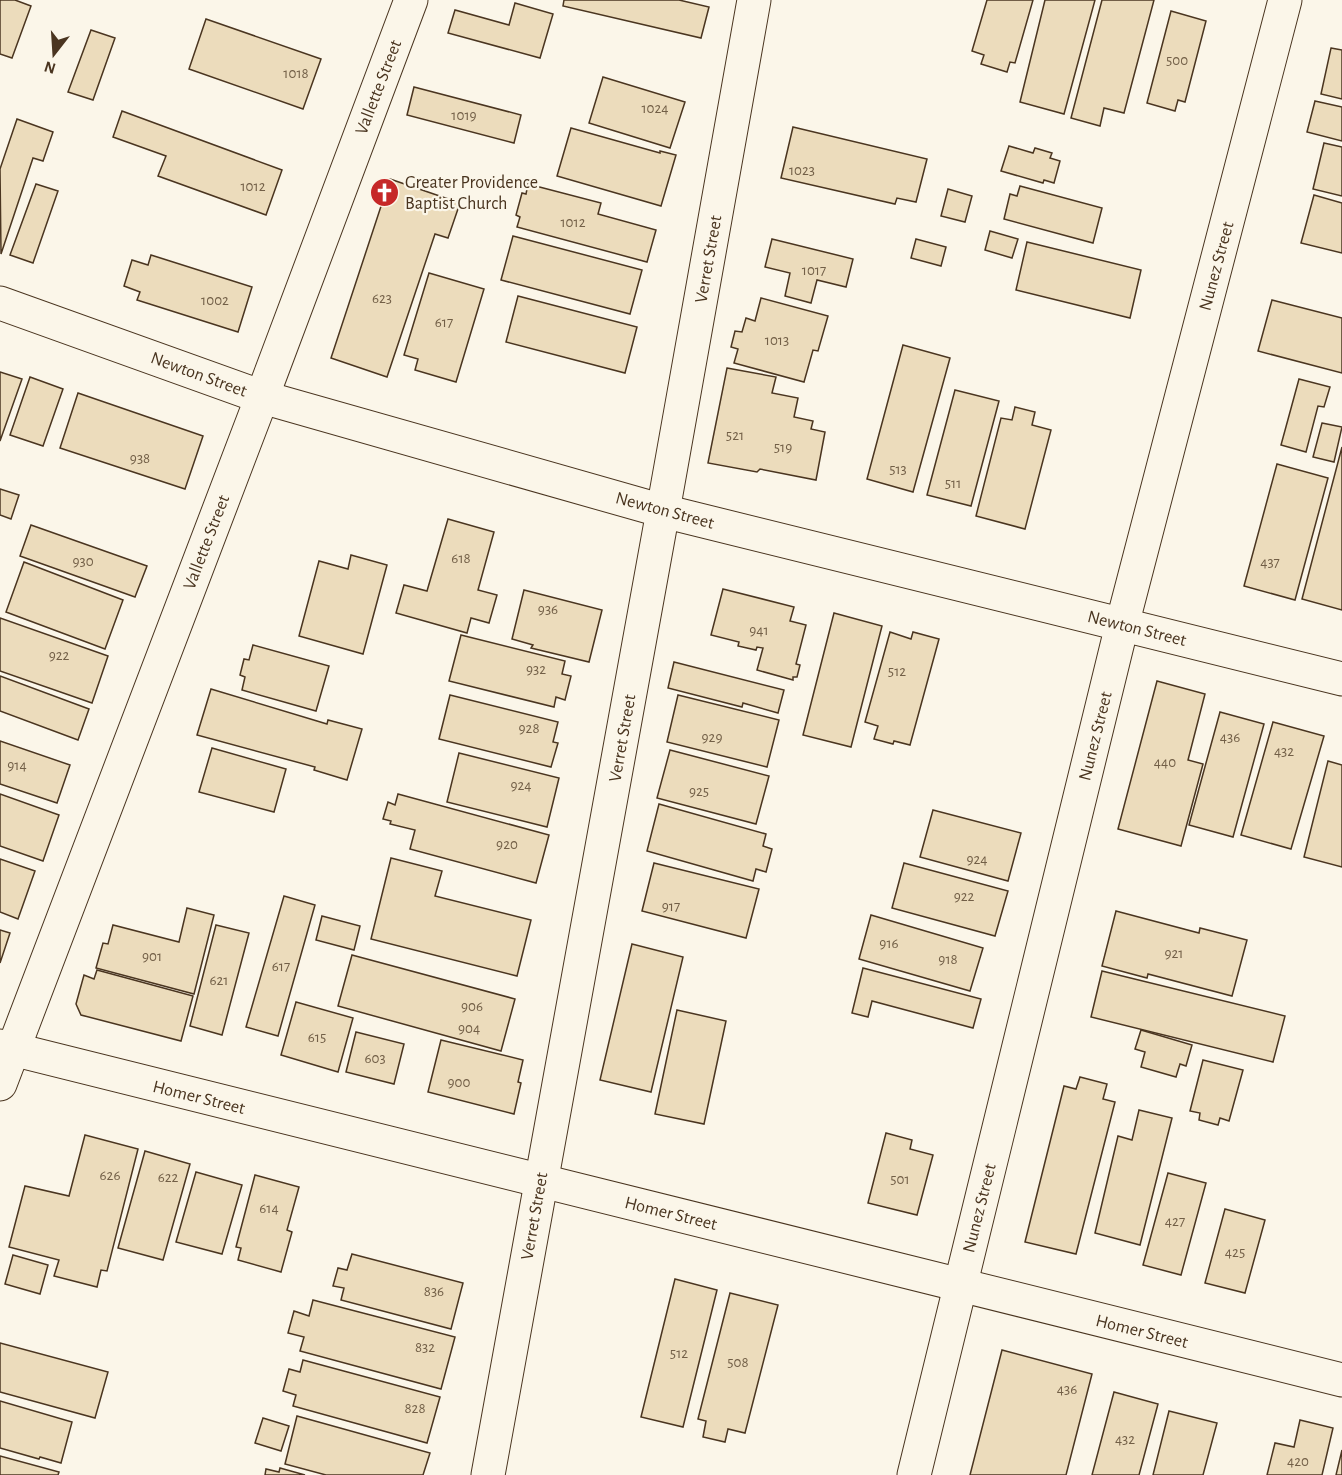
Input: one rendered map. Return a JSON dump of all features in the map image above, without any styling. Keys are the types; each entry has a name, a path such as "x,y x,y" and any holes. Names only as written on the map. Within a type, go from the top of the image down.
{"street":[{"name":"Vallette Street","path":"0,1083 6,1049 262,397 411,0"},
{"name":"Verret Street","path":"488,1475 754,0"},
{"name":"Nunez Street","path":"914,1475 1122,625 1285,0"},
{"name":"Newton Street","path":"0,303 262,397 663,511 1342,679"},
{"name":"Homer Street","path":"6,1049 1342,1380"}],"building":[{"path":"0,0 15,0 31,6 12,58 0,54"},
{"path":"564,0 679,0 709,7 701,38 563,6"},
{"path":"987,0 1033,0 1015,63 1010,62 1007,72 981,64 984,55 972,51"},
{"path":"1045,0 1095,0 1064,114 1020,102"},
{"path":"1102,0 1154,0 1124,113 1104,108 1100,126 1071,118"},
{"path":"515,3 553,14 540,58 448,33 455,10 509,25"},
{"path":"1171,11 1206,21 1185,102 1178,100 1175,111 1147,103"},
{"path":"206,19 321,59 303,109 189,69"},
{"path":"91,30 115,38 93,100 68,92"},
{"path":"1331,48 1342,50 1342,99 1321,94"},
{"path":"603,77 685,102 670,148 589,123"},
{"path":"414,87 521,115 514,143 407,115"},
{"path":"1315,101 1342,107 1342,141 1307,132"},
{"path":"122,111 282,170 266,215 158,176 166,156 113,137"},
{"path":"17,119 53,132 43,161 33,158 1,254 0,169"},
{"path":"793,127 927,159 916,202 897,198 895,204 781,178"},
{"path":"571,128 660,153 660,151 676,155 661,206 557,176"},
{"path":"1324,143 1342,147 1342,196 1313,189"},
{"path":"1009,146 1033,153 1035,148 1052,153 1050,158 1060,161 1054,183 1044,180 1043,183 1001,171"},
{"path":"390,179 460,203 448,238 435,234 387,377 331,358"},
{"path":"36,184 58,191 33,263 10,255"},
{"path":"528,184 601,203 598,214 656,230 647,262 517,227 520,217 516,215 522,193 526,194"},
{"path":"1020,186 1102,208 1093,243 1004,219 1010,194 1017,196"},
{"path":"948,189 972,196 965,222 941,216"},
{"path":"1314,195 1342,203 1342,253 1301,243"},
{"path":"990,231 1018,239 1012,258 985,250"},
{"path":"513,236 642,270 630,314 501,280"},
{"path":"772,239 853,259 846,287 817,280 811,303 785,296 790,273 765,267"},
{"path":"916,239 946,247 941,266 911,258"},
{"path":"1027,242 1141,270 1130,318 1016,290"},
{"path":"151,255 252,287 238,332 137,300 140,292 124,286 132,260 148,265"},
{"path":"429,273 484,289 456,382 415,370 418,359 404,355"},
{"path":"518,296 637,327 625,373 506,342"},
{"path":"761,298 828,316 818,351 813,350 804,382 734,363 738,349 731,347 735,331 742,332 746,318 755,321"},
{"path":"1272,300 1342,318 1342,373 1258,351"},
{"path":"903,345 950,358 913,492 867,479"},
{"path":"727,368 776,377 772,393 798,398 794,417 813,421 811,429 825,432 816,480 760,469 757,472 708,463"},
{"path":"0,372 22,379 0,441"},
{"path":"30,377 63,389 43,446 10,435"},
{"path":"1299,379 1330,387 1324,407 1318,406 1306,452 1281,445"},
{"path":"955,390 999,401 971,506 927,495"},
{"path":"78,393 203,436 185,489 60,448"},
{"path":"1015,407 1035,412 1032,425 1051,430 1025,529 976,516 1001,418 1012,420"},
{"path":"1322,423 1342,427 1334,462 1313,457"},
{"path":"1342,447 1342,610 1302,599"},
{"path":"1277,464 1328,478 1295,600 1244,586"},
{"path":"0,489 19,495 11,519 0,515"},
{"path":"448,519 494,532 478,590 497,595 489,623 471,618 467,633 396,613 404,585 427,591"},
{"path":"31,525 147,566 135,597 20,556"},
{"path":"351,555 387,565 363,654 299,636 319,561 348,569"},
{"path":"24,562 123,600 105,649 6,612"},
{"path":"723,589 794,607 790,621 806,625 796,664 800,665 797,677 793,677 793,680 757,670 763,648 757,647 756,650 738,646 739,642 711,635"},
{"path":"524,590 602,610 589,662 531,648 533,645 512,639"},
{"path":"834,613 882,626 851,747 803,735"},
{"path":"0,618 108,656 92,703 0,671"},
{"path":"890,632 911,639 913,632 939,639 910,745 894,741 893,744 874,739 878,726 865,722"},
{"path":"461,635 565,661 562,674 571,676 565,700 556,697 554,707 449,681"},
{"path":"253,645 329,666 316,711 242,690 245,677 240,675 244,659 249,660"},
{"path":"674,662 784,690 778,713 743,703 742,707 668,688"},
{"path":"0,676 89,709 78,740 0,711"},
{"path":"1157,681 1205,694 1188,760 1203,764 1181,846 1118,829"},
{"path":"211,689 327,724 328,720 362,729 347,780 314,770 315,767 197,735"},
{"path":"450,695 558,722 553,742 558,743 551,767 439,739"},
{"path":"678,695 779,720 767,767 667,742"},
{"path":"1220,712 1264,724 1233,837 1189,825"},
{"path":"1273,722 1324,736 1291,849 1241,835"},
{"path":"0,741 70,765 57,803 0,784"},
{"path":"212,748 286,769 274,812 199,792"},
{"path":"670,750 769,776 756,824 657,798"},
{"path":"459,753 559,778 547,827 447,802"},
{"path":"1328,761 1342,765 1342,867 1304,857"},
{"path":"0,794 59,815 43,861 0,846"},
{"path":"398,794 549,835 536,883 410,849 415,830 390,824 391,821 383,819 388,802 395,805"},
{"path":"659,804 766,834 763,846 772,849 766,872 756,869 753,881 647,851"},
{"path":"933,810 1021,833 1008,881 920,857"},
{"path":"391,858 442,871 435,896 531,920 517,976 371,939"},
{"path":"0,859 35,871 18,919 0,912"},
{"path":"654,863 759,889 746,938 642,911"},
{"path":"904,863 1008,891 995,936 892,908"},
{"path":"284,896 315,905 278,1036 246,1027"},
{"path":"187,908 214,915 194,994 96,968 103,943 108,944 113,925 179,942"},
{"path":"1116,911 1199,933 1200,928 1247,940 1232,996 1148,974 1147,978 1102,966"},
{"path":"871,915 983,948 970,991 859,959"},
{"path":"322,916 360,926 354,950 316,940"},
{"path":"216,925 249,933 222,1035 190,1026"},
{"path":"0,930 10,933 0,963"},
{"path":"632,944 683,957 651,1092 600,1080"},
{"path":"352,955 515,999 501,1051 338,1006"},
{"path":"863,968 981,999 973,1028 872,1001 868,1017 852,1013"},
{"path":"97,970 193,996 181,1041 81,1015 76,1004 84,975 94,979"},
{"path":"1102,971 1285,1016 1273,1062 1091,1017"},
{"path":"296,1002 353,1018 338,1072 281,1055"},
{"path":"677,1010 726,1021 704,1124 655,1114"},
{"path":"1141,1030 1192,1045 1186,1066 1180,1064 1176,1077 1141,1067 1145,1052 1135,1049"},
{"path":"356,1032 404,1044 394,1084 346,1072"},
{"path":"441,1040 523,1060 518,1082 521,1083 514,1114 428,1092"},
{"path":"1203,1060 1243,1070 1229,1121 1220,1118 1218,1125 1199,1120 1200,1113 1190,1111"},
{"path":"1080,1077 1107,1084 1103,1099 1115,1102 1076,1254 1025,1242 1064,1086 1076,1089"},
{"path":"1139,1110 1172,1118 1140,1245 1095,1233 1118,1136 1132,1140"},
{"path":"886,1133 912,1140 910,1149 933,1155 917,1215 868,1203"},
{"path":"85,1135 138,1149 107,1271 101,1270 97,1287 54,1276 59,1260 9,1247 25,1186 69,1196"},
{"path":"145,1151 190,1164 163,1260 118,1248"},
{"path":"196,1172 242,1185 222,1254 176,1242"},
{"path":"1168,1173 1206,1183 1181,1275 1143,1265"},
{"path":"255,1175 299,1187 287,1230 292,1232 281,1272 238,1260 241,1248 236,1247"},
{"path":"1225,1209 1265,1220 1245,1293 1205,1283"},
{"path":"352,1254 463,1283 451,1329 341,1300 344,1288 333,1286 338,1268 347,1270"},
{"path":"13,1255 48,1265 40,1294 5,1284"},
{"path":"675,1279 717,1290 683,1427 641,1417"},
{"path":"730,1293 778,1305 745,1433 728,1429 725,1442 703,1437 706,1421 698,1419"},
{"path":"313,1300 455,1337 441,1389 300,1351 304,1337 288,1333 294,1311 309,1316"},
{"path":"0,1343 108,1372 95,1418 0,1392"},
{"path":"1002,1350 1092,1374 1066,1475 970,1475"},
{"path":"303,1360 440,1397 427,1443 293,1406 296,1395 283,1391 289,1369 300,1372"},
{"path":"1114,1392 1158,1404 1139,1475 1092,1475"},
{"path":"0,1401 72,1422 61,1463 0,1448"},
{"path":"1169,1411 1217,1423 1203,1475 1153,1475"},
{"path":"297,1416 430,1453 423,1475 326,1475 285,1464"},
{"path":"263,1418 289,1426 281,1451 255,1443"},
{"path":"1300,1420 1333,1428 1322,1475 1267,1475 1275,1443 1294,1447"},
{"path":"1342,1450 1342,1475 1336,1475"},
{"path":"0,1456 59,1472 58,1475 0,1475"},
{"path":"280,1468 305,1475 265,1475 266,1469 279,1472"}],"place":[{"name":"Greater Providence Baptist Church","path":"384,192"}]}
